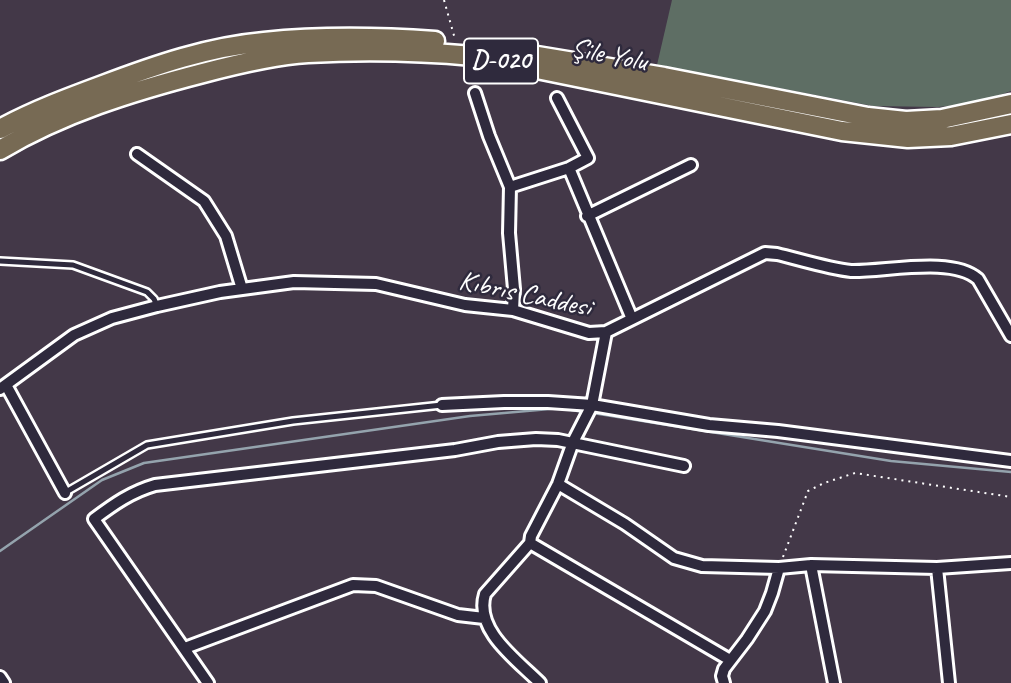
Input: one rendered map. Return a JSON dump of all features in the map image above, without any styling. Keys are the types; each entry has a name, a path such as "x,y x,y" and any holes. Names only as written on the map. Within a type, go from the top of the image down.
{"highway":[{"name":"Şile Yolu","path":"0,130 49,105 157,65 192,55 263,41 334,37 455,42 664,77 868,117 905,121 942,119 1011,104"},
{"name":"Şile Yolu","path":"0,150 78,111 149,88 239,64 306,53 424,51 473,56 855,133 908,138 951,136 1011,124"}],"street":[{"path":"475,93 510,187 509,233 513,310"},
{"path":"510,187 569,168 588,158 557,98"},
{"path":"137,154 204,201 226,236 242,289"},
{"path":"587,216 691,165"},
{"path":"569,168 632,319"},
{"name":"Kıbrıs Caddesi","path":"3,387 56,347 84,330 112,318 242,289 293,282 358,282 392,286 442,301 513,310 589,333 606,332 765,253 849,271 947,267 965,271 978,279 1011,336"},
{"path":"540,683 498,642 484,618 485,594 530,543 558,484 573,442 592,405 606,332"},
{"path":"3,387 65,493"},
{"path":"442,405 503,401 592,405 709,425 778,431 1011,461"},
{"path":"208,683 94,519 136,491 155,485 536,439 573,442 684,466"},
{"path":"558,484 625,524 674,558 702,566 937,568 1011,563"},
{"path":"530,543 730,660"},
{"path":"811,565 834,683"},
{"path":"724,683 724,668 765,611 779,568"},
{"path":"937,568 948,683"},
{"path":"185,648 353,585 376,586 458,615 484,618"},
{"path":"0,677 4,683"}],"lane":[{"path":"0,261 73,264 147,292 157,306"},
{"path":"65,493 147,445 293,421 442,405"}],"path":[{"path":"444,0 455,42"},
{"path":"779,568 808,491 855,473 1011,497"}],"green space":[{"path":"672,0 1011,0 1011,91 977,103 938,107 873,106 657,65"}],"waterway":[{"path":"0,551 102,480 144,463 470,416 561,408 583,412"},
{"path":"593,413 891,461 1011,472"}]}
